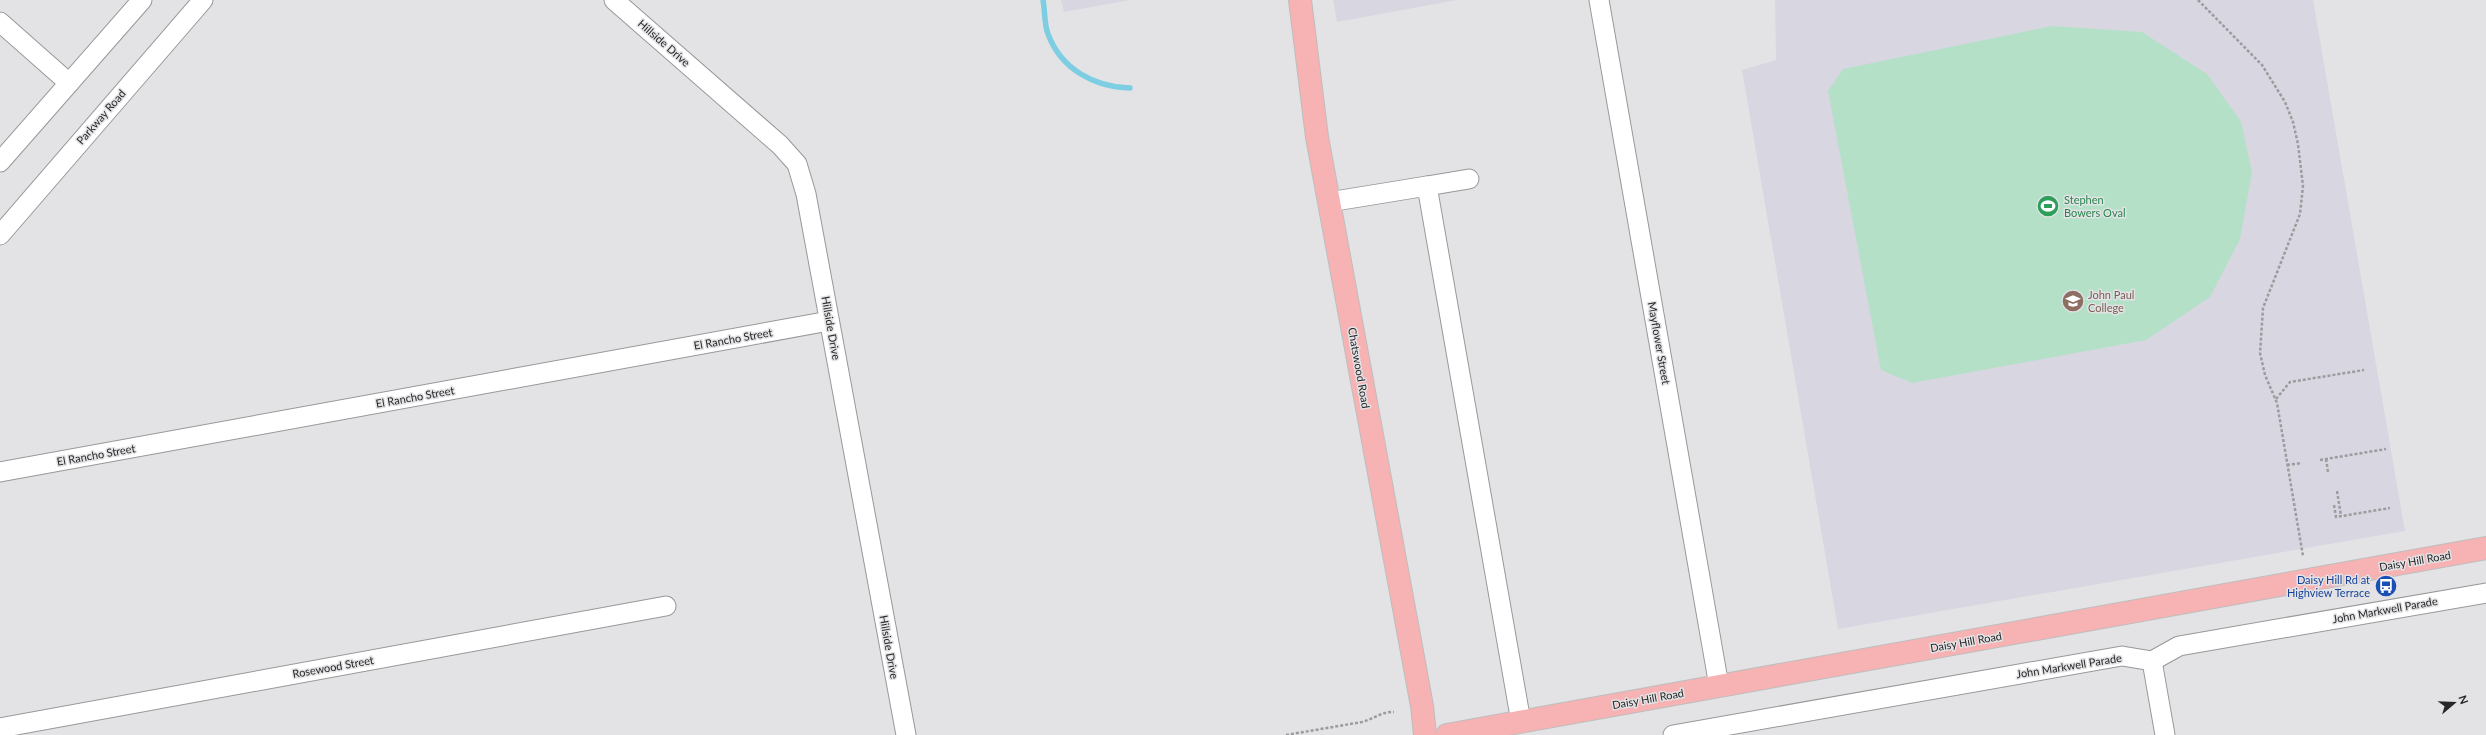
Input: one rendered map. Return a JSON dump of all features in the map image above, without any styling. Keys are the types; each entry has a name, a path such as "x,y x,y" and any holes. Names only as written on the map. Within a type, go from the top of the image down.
{"main road":[{"name":"Chatswood Road","path":"1300,0 1317,137 1422,706 1425,735"},
{"name":"Daisy Hill Road","path":"1447,735 2486,548"}],"street":[{"path":"0,162 142,0"},
{"name":"Parkway Road","path":"0,235 203,0"},
{"name":"Hillside Drive","path":"614,0 780,145 797,164 806,194 906,735"},
{"name":"Mayflower Street","path":"1599,0 1719,686"},
{"path":"0,22 69,83"},
{"path":"1329,202 1469,178"},
{"path":"1427,186 1521,722"},
{"name":"El Rancho Street","path":"0,472 829,321"},
{"name":"John Markwell Parade","path":"1673,735 2122,656 2152,660 2179,646 2486,593"},
{"name":"Rosewood Street","path":"0,728 666,606"},
{"path":"2152,660 2165,735"}],"path":[{"path":"2198,0 2262,65 2285,102 2293,122 2298,144 2303,186 2300,214 2264,308 2260,330 2260,353 2265,375 2275,400 2303,556"},
{"path":"2275,400 2290,382 2364,370"},
{"path":"2320,460 2386,449"},
{"path":"2326,459 2328,472"},
{"path":"2287,466 2302,463"},
{"path":"2337,491 2341,516"},
{"path":"2334,505 2336,517 2390,508"},
{"path":"1286,735 1362,722 1372,719 1387,710 1394,712"}],"shaded area":[{"path":"1061,0 1130,0 1064,12"},
{"path":"1333,0 1457,0 1337,22"},
{"name":"John Paul College","path":"1775,0 2313,0 2405,531 1838,629 1742,70 1776,60"}],"green space":[{"name":"Stephen Bowers Oval","path":"2052,26 2142,32 2207,74 2241,122 2252,172 2240,239 2210,297 2146,340 1912,383 1881,370 1828,91 1843,69"}],"waterway":[{"path":"1043,0 1048,34 1061,57 1080,74 1092,80 1117,87 1130,88"}],"place":[{"name":"Stephen Bowers Oval","path":"2048,206"},
{"name":"John Paul College","path":"2073,301"},
{"name":"Daisy Hill Rd at Highview Terrace","path":"2386,586"}]}
